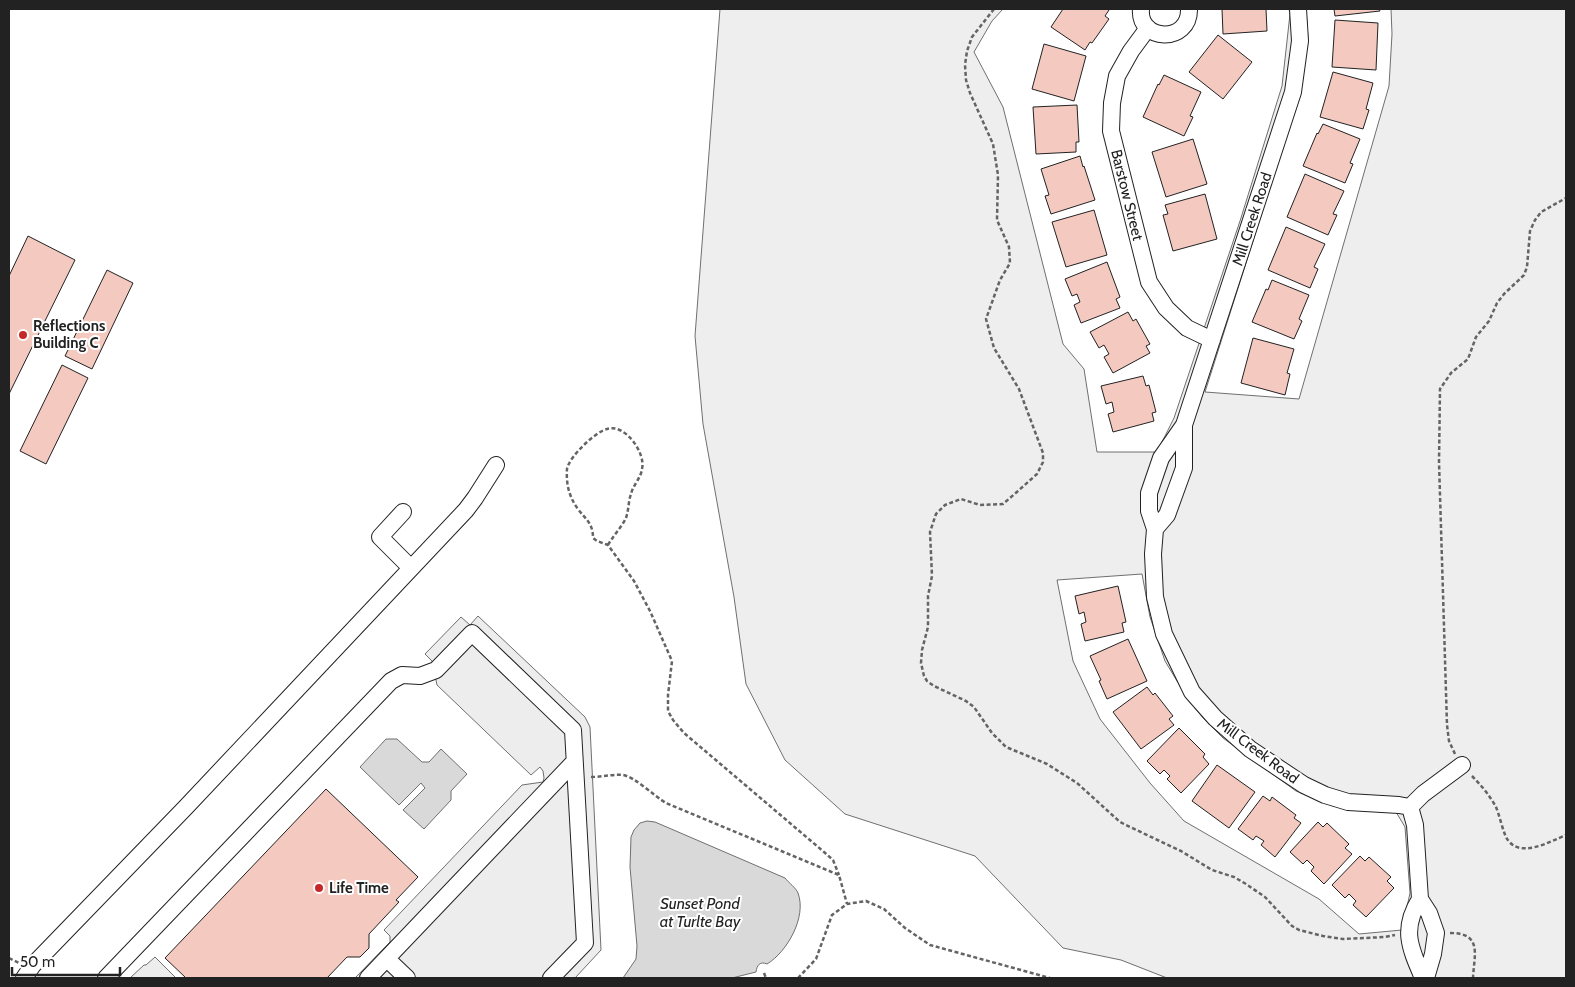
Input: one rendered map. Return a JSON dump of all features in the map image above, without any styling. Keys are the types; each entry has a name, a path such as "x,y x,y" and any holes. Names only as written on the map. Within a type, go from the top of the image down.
{"street":[{"path":"1141,9 1143,21 1148,28 1154,33 1163,35 1178,31 1185,25 1189,9"},
{"name":"Mill Creek Road","path":"1298,9 1300,41 1293,92 1184,426 1161,458 1148,493 1149,511 1155,529 1152,554 1155,597 1164,634 1192,692 1215,718 1250,749 1304,785 1325,795 1348,802 1410,807"},
{"name":"Barstow Street","path":"1148,28 1131,51 1117,76 1112,103 1111,131 1150,282 1166,308 1187,328 1212,340"},
{"name":"Mill Creek Road","path":"1155,529 1167,515 1184,468 1184,426"},
{"path":"24,978 33,965 186,807 466,510 496,465"},
{"path":"403,512 380,537 410,568"},
{"path":"106,978 391,681 402,675 420,676 436,670 472,633 573,730 585,943 551,978"},
{"path":"1424,978 1433,954 1436,933 1429,913 1420,898 1414,824 1410,807 1423,794 1462,765"},
{"path":"371,977 575,770"},
{"path":"1420,898 1410,923 1409,932 1411,950 1424,978"},
{"path":"387,959 407,978"}],"path":[{"path":"994,9 972,37 966,51 965,65 966,80 970,93 993,144 998,175 997,220 1009,247 1010,263 1000,280 986,319 994,348 1023,396 1043,453 1043,462 1037,474 1002,504 980,505 960,499 945,505 936,514 930,532 932,576 928,596 928,627 922,650 921,663 924,676 934,686 974,707 992,733 1006,747 1047,764 1077,783 1120,822 1181,851 1212,870 1234,877 1246,884 1269,901 1292,926 1299,930 1323,936 1344,938 1385,937 1409,932"},
{"path":"1566,198 1541,212 1535,220 1530,231 1527,267 1524,275 1497,303 1489,321 1476,337 1468,360 1451,373 1440,389 1439,462 1447,725 1451,747 1462,765 1484,790 1496,808 1510,844 1520,848 1533,848 1566,835"},
{"path":"608,546 625,519 631,493 642,471 643,459 635,443 626,434 616,429 607,428 594,436 571,460 568,467 568,490 571,498 592,526 593,538 608,546 641,594 670,656 672,669 668,695 668,711 677,727 833,860 847,904"},
{"path":"575,770 624,775 633,778 655,797 666,803 839,875"},
{"path":"798,978 816,959 832,915 847,904 866,901 884,909 905,928 930,945 1050,978"},
{"path":"1436,933 1459,933 1472,939 1475,946 1473,978"},
{"path":"764,973 766,978"}],"shaded area":[{"path":"720,9 1003,9 992,21 974,52 1003,107 1063,344 1084,369 1097,452 1157,452 1174,418 1240,221 1282,86 1289,9 1306,9 1308,38 1301,81 1287,134 1205,392 1299,399 1389,86 1392,34 1391,9 1566,9 1566,978 1167,978 1121,960 1063,948 975,856 845,814 785,760 746,684 734,597 703,424 695,336","holes":["1142,574 1150,617 1165,661 1189,701 1223,738 1296,791 1333,806 1396,812 1405,827 1410,893 1402,930 1359,934 1319,899 1184,821 1150,783 1100,719 1073,661 1057,580"]},
{"path":"478,616 585,717 590,727 601,950 575,978 355,978 390,942 390,936 384,930 522,785 543,782 543,771 540,767 531,775 437,685 432,661 425,654 461,617 470,625"},
{"path":"155,957 176,978 130,978 144,965"}],"water":[{"path":"386,739 397,739 422,762 429,762 441,749 467,774 451,791 451,800 424,829 403,810 425,788 421,783 399,805 360,767"},
{"name":"Sunset Pond at Turlte Bay","path":"647,821 655,822 785,878 798,893 800,913 793,933 782,951 767,964 759,964 756,972 732,978 623,978 636,959 637,946 630,867 631,837 640,823"}],"building":[{"path":"1063,9 1107,9 1109,10 1105,16 1109,19 1085,50 1051,27"},
{"path":"1222,9 1266,9 1267,31 1223,34"},
{"path":"1334,9 1379,9 1380,11 1335,16"},
{"path":"1335,20 1378,23 1376,70 1332,67"},
{"path":"1218,35 1252,62 1223,99 1189,72"},
{"path":"1044,44 1086,56 1074,101 1032,89"},
{"path":"1333,72 1373,83 1366,109 1369,110 1363,129 1320,117"},
{"path":"1164,75 1201,92 1190,116 1193,117 1184,136 1143,117"},
{"path":"1077,105 1079,142 1076,142 1076,152 1036,154 1033,107"},
{"path":"1323,124 1360,139 1350,163 1353,164 1345,183 1303,166 1317,133"},
{"path":"1193,139 1207,184 1166,197 1152,152"},
{"path":"1080,156 1095,200 1051,214 1045,196 1049,195 1041,169"},
{"path":"1305,174 1344,191 1333,214 1337,215 1328,235 1287,217"},
{"path":"1205,194 1217,239 1173,251 1163,215 1168,214 1165,205"},
{"path":"1094,210 1107,255 1066,267 1052,222"},
{"path":"1286,227 1325,244 1314,267 1318,269 1310,288 1268,270"},
{"name":"Reflections Building C","path":"28,236 75,260 9,394 9,276"},
{"path":"1107,262 1120,297 1116,299 1120,308 1081,323 1074,305 1080,302 1077,294 1072,296 1065,279"},
{"path":"107,270 133,283 92,369 65,356"},
{"path":"1272,280 1309,295 1299,319 1302,321 1294,339 1252,322 1266,289 1268,290"},
{"path":"1128,312 1133,321 1136,319 1150,344 1146,346 1150,353 1113,373 1104,357 1109,354 1104,345 1099,348 1090,332"},
{"path":"1253,338 1294,349 1287,373 1290,374 1285,395 1241,383"},
{"path":"62,365 88,378 46,464 20,451"},
{"path":"1143,376 1146,386 1149,385 1156,412 1152,413 1154,421 1113,432 1108,414 1114,412 1112,402 1106,404 1101,386"},
{"path":"1118,586 1126,622 1122,623 1124,632 1085,641 1081,624 1086,622 1084,612 1079,614 1075,596"},
{"path":"1128,639 1147,681 1107,699 1090,656"},
{"path":"1147,687 1153,695 1155,693 1173,716 1169,719 1174,725 1141,749 1113,712"},
{"path":"1179,728 1205,754 1203,757 1209,764 1181,793 1167,779 1170,776 1164,770 1160,774 1147,761"},
{"path":"1217,765 1255,792 1229,828 1192,801"},
{"name":"Life Time","path":"326,789 418,877 396,900 399,902 369,934 369,948 360,957 347,957 327,978 186,978 165,958"},
{"path":"1263,796 1270,801 1272,797 1296,815 1294,818 1301,823 1275,857 1261,845 1264,841 1256,836 1253,840 1238,829"},
{"path":"1318,822 1323,827 1327,823 1349,844 1345,848 1352,854 1324,884 1311,871 1314,867 1307,860 1303,864 1290,852"},
{"path":"1360,856 1365,861 1369,857 1391,877 1387,881 1394,888 1366,917 1353,905 1356,901 1349,894 1345,898 1332,885"}],"place":[{"name":"Reflections Building C","path":"23,335"},
{"name":"Life Time","path":"319,888"}]}
